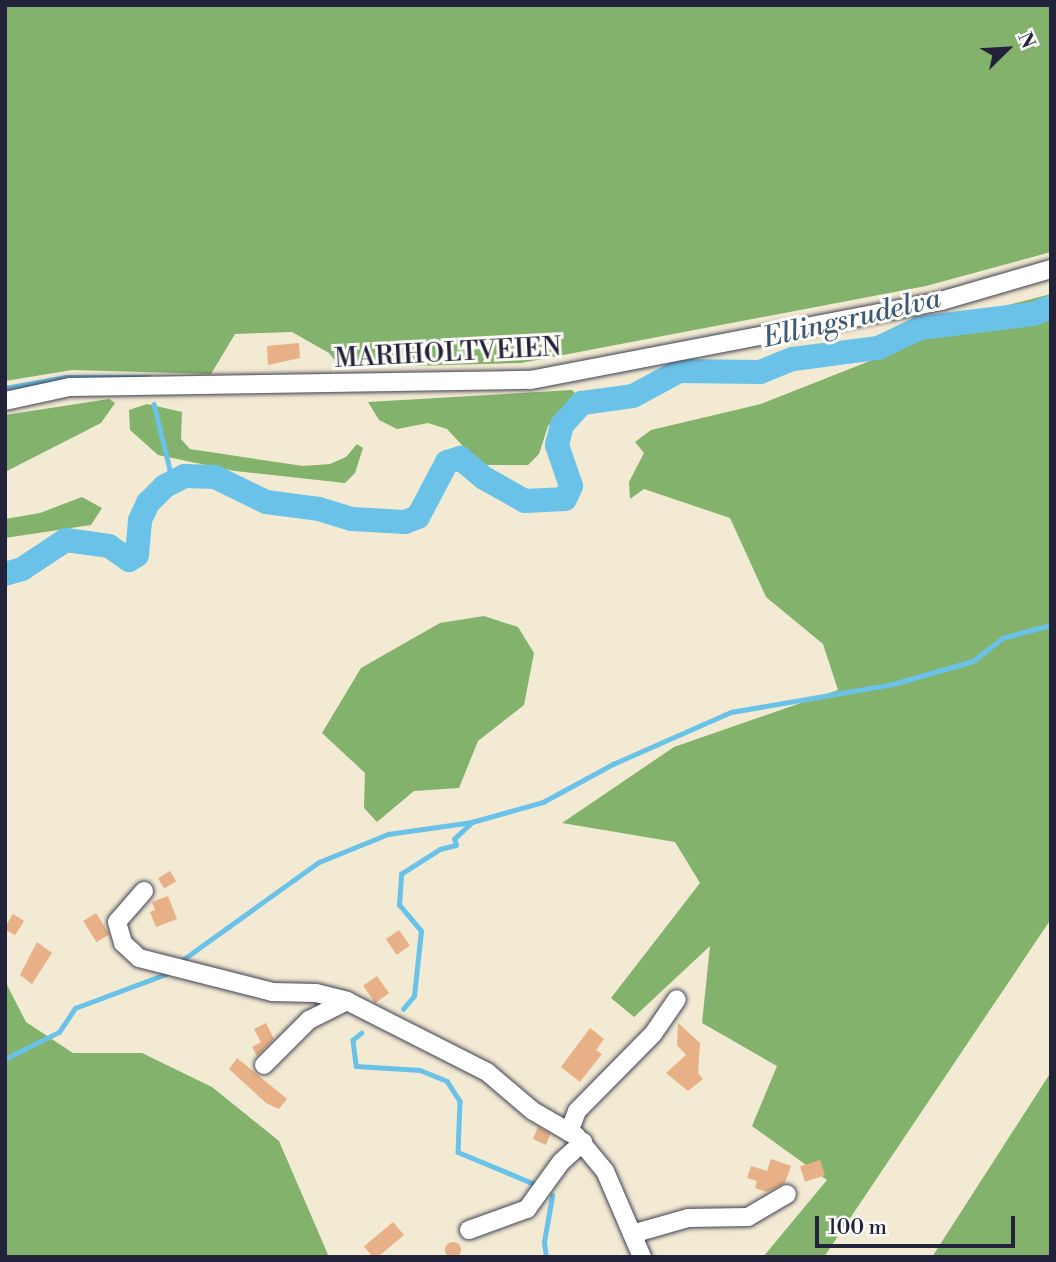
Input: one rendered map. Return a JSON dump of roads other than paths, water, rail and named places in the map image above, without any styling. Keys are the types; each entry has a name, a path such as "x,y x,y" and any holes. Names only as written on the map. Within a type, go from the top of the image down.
{"street":[{"name":"MARIHOLTVEIEN","path":"5,401 70,387 531,380 941,301 1051,269"},
{"path":"144,891 117,922 122,943 139,958 272,992 316,993 347,1001 487,1072 533,1111 576,1137 609,1179 642,1257"},
{"path":"468,1230 527,1209 576,1137 577,1111 653,1034 677,999"},
{"path":"264,1065 309,1020 347,1001"},
{"path":"632,1234 688,1218 748,1217 787,1194"}],"waterway":[{"name":"Ellingsrudelva","path":"5,574 22,569 66,540 109,546 129,560 137,555 140,520 148,503 165,486 185,476 215,477 266,502 319,509 352,519 405,522 418,517 447,462 460,458 484,478 525,501 565,499 571,486 557,445 562,425 582,403 633,396 679,371 760,372 793,359 878,348 920,328 1033,314 1051,307"},
{"path":"5,388 66,377 150,377"},
{"path":"154,404 173,482"},
{"path":"181,961 319,862 388,834 472,822 543,802 613,764 731,712 893,684 973,661 1002,638 1051,625"},
{"path":"403,1009 414,996 421,931 399,905 401,874 440,849 456,845 454,839 472,822"},
{"path":"5,1059 59,1032 75,1008 166,974"},
{"path":"362,1033 353,1040 356,1066 420,1070 447,1081 460,1101 458,1152 535,1184"},
{"path":"546,1257 544,1242 552,1196"}]}
